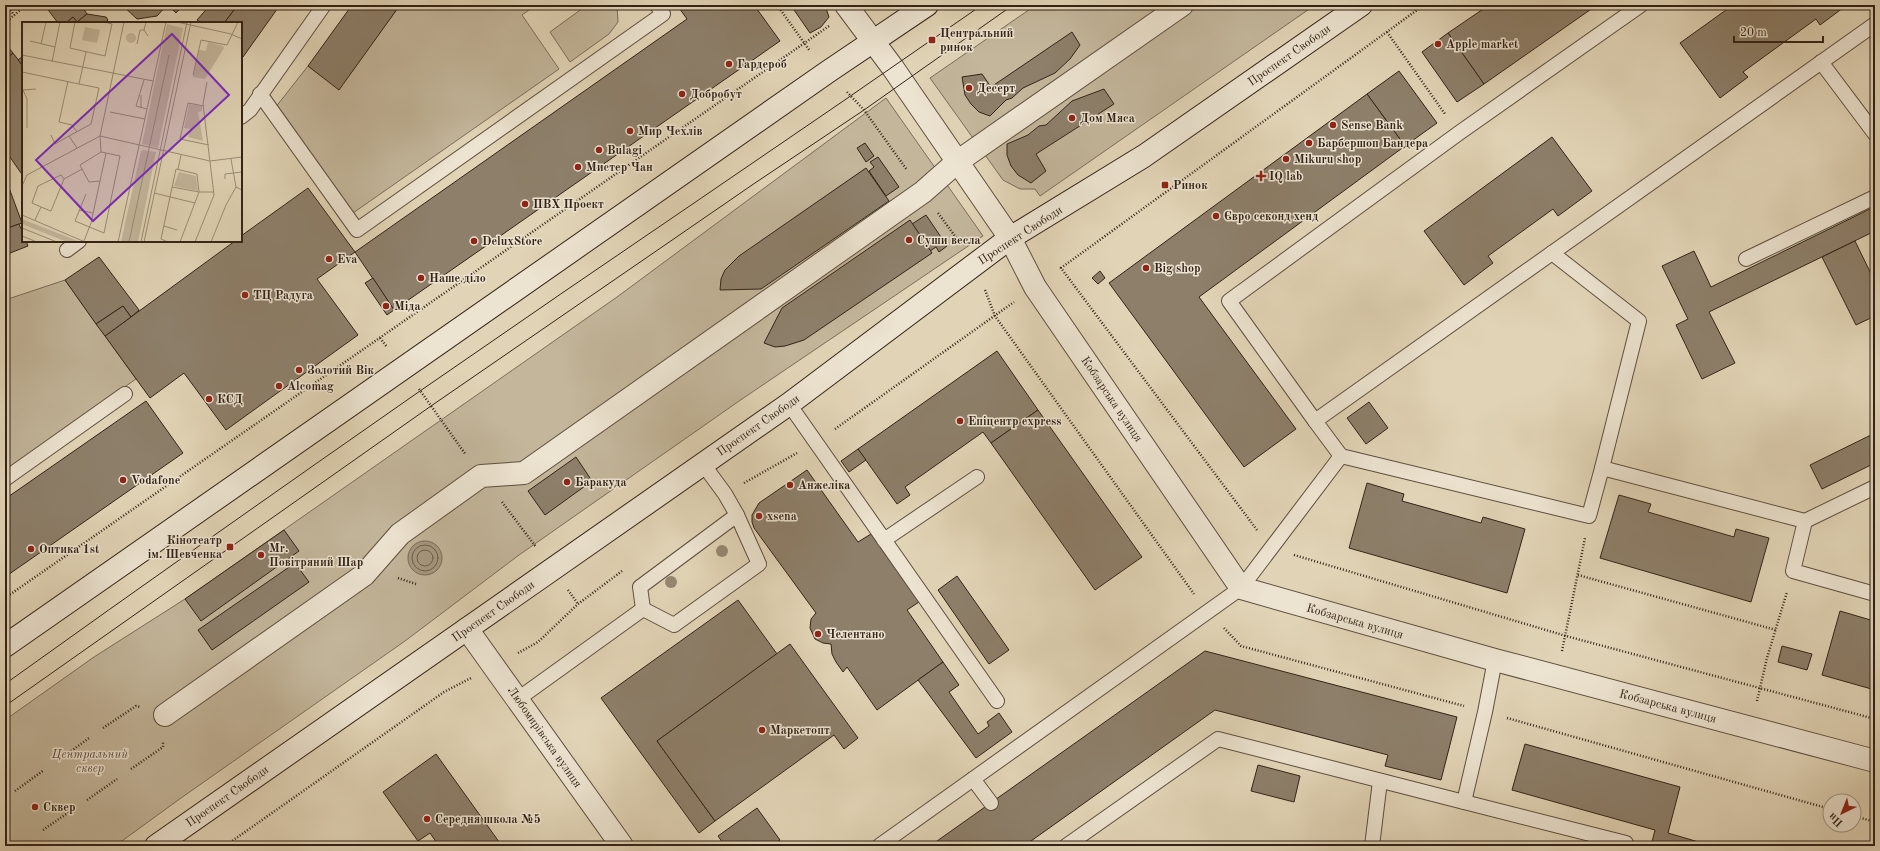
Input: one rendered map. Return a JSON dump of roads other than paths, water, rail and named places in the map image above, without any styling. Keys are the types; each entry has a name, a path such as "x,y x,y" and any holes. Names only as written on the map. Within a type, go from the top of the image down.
{"street":[{"path":"5,646 829,71 927,5"},
{"path":"165,715 364,575 400,534 481,476 524,473 923,192 957,162 1182,5"},
{"name":"Проспект Свободи","path":"156,846 789,404 1010,238 1144,156 1361,5"},
{"name":"Кобзарська вулиця","path":"848,8 874,41 1010,238 1035,287 1241,588 1495,660 1875,761"},
{"name":"Любомирівська вулиця","path":"467,629 622,846"}],"lane":[{"path":"242,116 250,110 324,5"},
{"path":"260,94 357,230 663,14 656,5"},
{"path":"1552,253 1639,321 1589,516 1341,456 1229,301 1459,133 1641,5"},
{"path":"1315,421 1875,24"},
{"path":"1821,62 1875,134"},
{"path":"1746,259 1875,197"},
{"path":"68,250 78,242"},
{"path":"5,479 125,394"},
{"path":"789,404 997,701"},
{"path":"879,846 1241,588 1341,456"},
{"path":"643,609 674,625 759,564 737,515 725,494 703,464"},
{"path":"1602,468 1805,521 1875,487"},
{"path":"884,540 977,477"},
{"path":"643,609 640,587 737,515"},
{"path":"1805,521 1793,571 1875,594"},
{"path":"518,699 643,609"},
{"path":"1464,802 1485,712 1495,660"},
{"path":"1066,846 1218,739 1626,843 1625,846"},
{"path":"973,779 991,803"},
{"path":"1372,846 1380,781"}],"water":[{"path":"425,541 437,546 442,558 437,570 425,575 413,570 408,558 413,546"}],"tram line":[{"path":"5,684 420,391 982,5"},
{"path":"5,706 431,406 755,183 864,110 1013,5"}],"place":[{"name":"Центральний ринок","path":"932,40"},
{"name":"Apple market","path":"1438,44"},
{"name":"Гардероб","path":"729,64"},
{"name":"Десерт","path":"969,88"},
{"name":"Добробут","path":"682,94"},
{"name":"Дом Мяса","path":"1072,118"},
{"name":"Sense Bank","path":"1333,125"},
{"name":"Мир Чехлів","path":"630,131"},
{"name":"Барбершоп Бандера","path":"1309,143"},
{"name":"Bulagi","path":"599,150"},
{"name":"Mikuru shop","path":"1286,159"},
{"name":"Мистер Чан","path":"578,167"},
{"name":"IQ lab","path":"1261,176"},
{"name":"Ринок","path":"1165,185"},
{"name":"ПВХ Проект","path":"525,204"},
{"name":"Євро секонд хенд","path":"1216,216"},
{"name":"Суши весла","path":"909,240"},
{"name":"DeluxStore","path":"474,241"},
{"name":"Eva","path":"329,259"},
{"name":"Big shop","path":"1146,268"},
{"name":"Наше діло","path":"421,278"},
{"name":"ТЦ Радуга","path":"245,295"},
{"name":"Міда","path":"386,306"},
{"name":"Золотий Вік","path":"299,370"},
{"name":"Alcomag","path":"279,386"},
{"name":"КСД","path":"209,399"},
{"name":"Епіцентр express","path":"960,421"},
{"name":"Vodafone","path":"123,480"},
{"name":"Баракуда","path":"567,482"},
{"name":"Анжеліка","path":"790,485"},
{"name":"xsena","path":"759,516"},
{"name":"Кінотеатр ім. Шевченка","path":"230,547"},
{"name":"Оптика 1st","path":"31,549"},
{"name":"Mr. Повітряний Шар","path":"261,555"},
{"name":"Челентано","path":"818,634"},
{"name":"Маркетопт","path":"762,730"},
{"name":"Сквер","path":"35,807"},
{"name":"Середня школа №5","path":"427,819"}],"park label":[{"name":"Центральний сквер","path":"90,761"}]}
